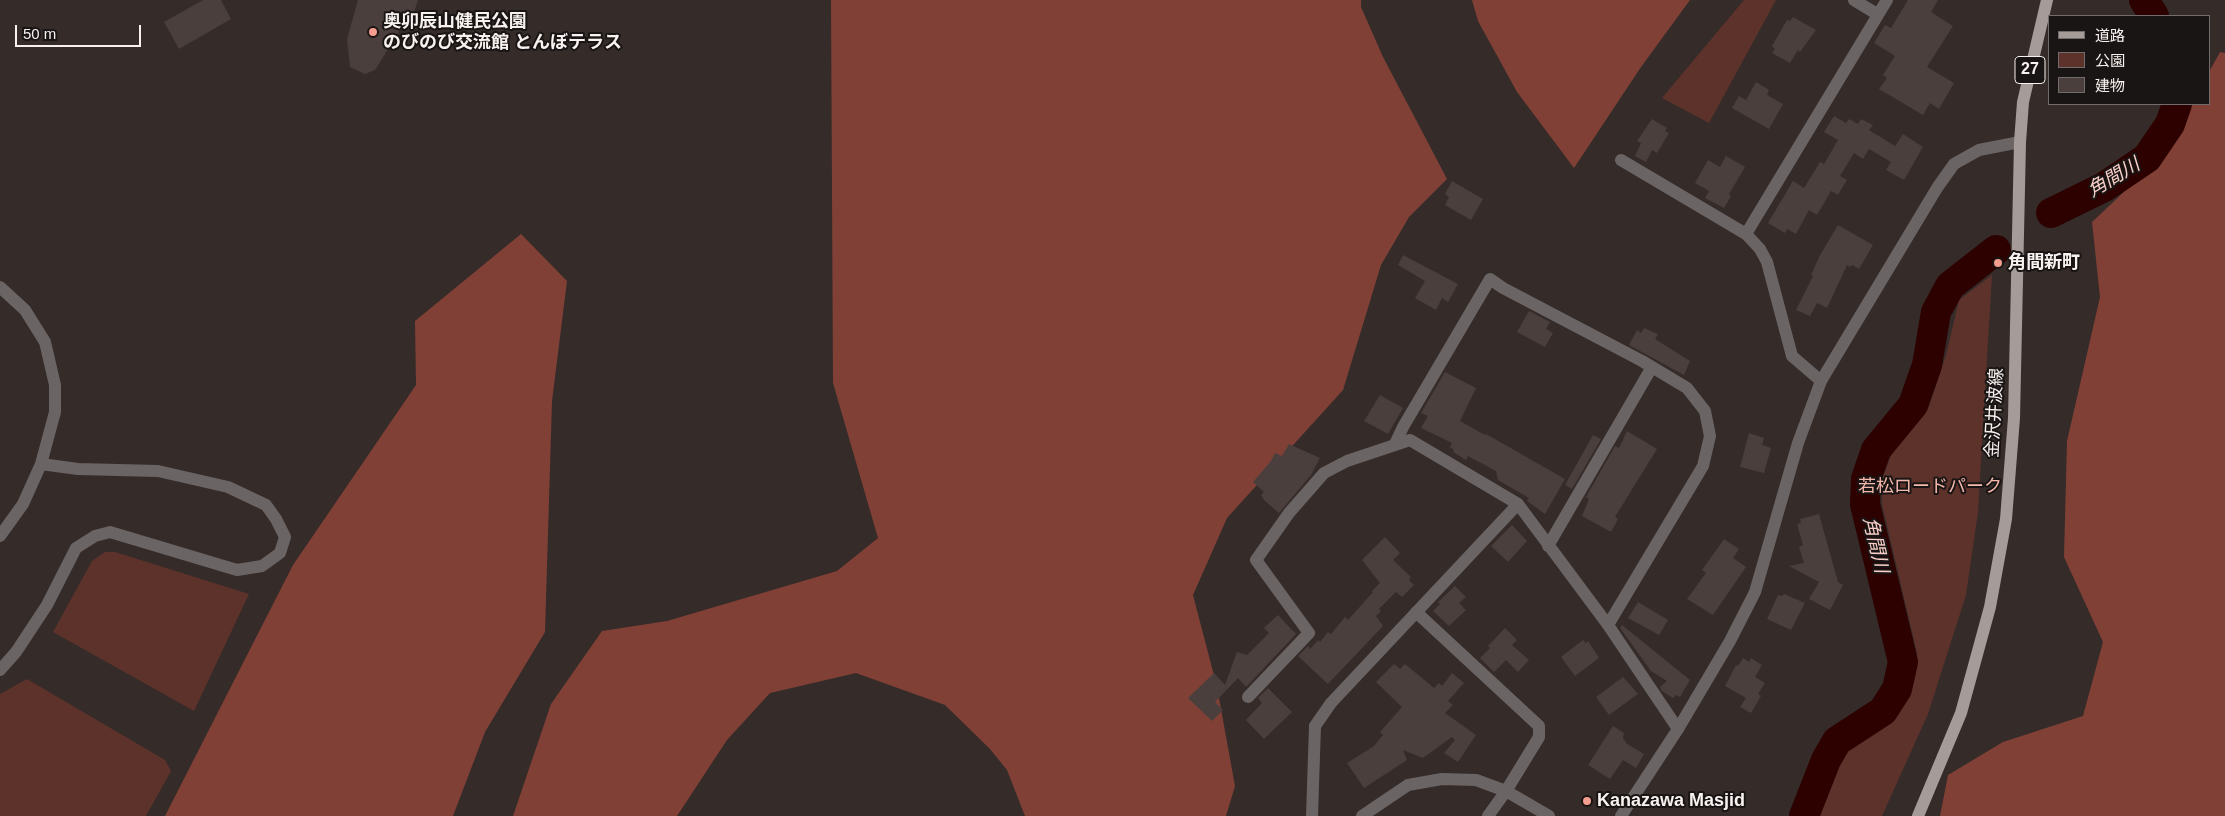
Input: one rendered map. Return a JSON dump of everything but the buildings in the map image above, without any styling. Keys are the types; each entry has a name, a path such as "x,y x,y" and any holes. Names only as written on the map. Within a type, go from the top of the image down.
{"main road":[{"name":"金沢井波線","path":"1918,816 1961,713 1990,607 2006,520 2014,409 2020,142 2023,102 2047,0"}],"street":[{"path":"1854,0 1877,14"},
{"path":"1746,234 1887,0"},
{"path":"1621,816 1678,729 1730,641 1755,592 1798,443 1821,381 1954,164 1979,150 2020,142"},
{"path":"1622,160 1746,234 1760,248 1767,262 1792,356 1821,381"},
{"path":"1396,444 1403,427 1490,279 1687,388 1705,411 1710,436 1703,466 1608,625"},
{"path":"0,287 25,310 45,342 55,385 55,412 41,464 22,504 0,536"},
{"path":"1548,546 1652,367"},
{"path":"1248,697 1309,633 1256,560 1289,513 1324,473 1347,461 1410,440 1518,504 1608,625 1678,729"},
{"path":"0,670 16,652 48,605 76,548 95,536 110,532 237,570 262,566 280,553 285,537 266,505 228,486 158,471 78,469 41,464"},
{"path":"1312,816 1315,726 1331,703 1518,504"},
{"path":"1416,612 1539,726 1539,737 1506,791 1488,816"},
{"path":"1362,816 1408,785 1442,779 1476,780 1506,791 1549,816"}],"green space":[{"path":"1744,0 1776,0 1709,123 1662,98"},
{"name":"若松ロードパーク","path":"1992,275 1978,512 1966,595 1928,714 1882,816 1813,816 1845,752 1896,715 1911,688 1917,653 1882,504 1882,479 1892,453 1928,409 1946,355 1959,300"},
{"path":"105,552 115,552 249,594 194,711 53,632 92,561"},
{"path":"27,679 165,760 171,771 146,816 0,816 0,694"}],"shaded area":[{"path":"831,0 1361,0 1361,7 1383,57 1447,179 1409,217 1381,265 1343,390 1227,518 1193,595 1217,687 1235,786 1226,816 1025,816 1007,770 990,749 945,705 856,673 770,693 727,740 677,816 513,816 551,704 602,631 667,621 837,571 878,538 833,383"},
{"path":"1472,0 1690,0 1641,67 1574,168 1517,92 1478,21"},
{"path":"2220,52 2225,53 2225,816 1940,816 1948,775 2003,742 2083,716 2103,642 2064,557 2067,441 2100,297 2092,222 2159,159 2190,105 2210,105 2210,70"},
{"path":"521,234 567,281 552,401 545,632 485,732 453,816 165,816 293,565 416,385 415,321"}],"waterway":[{"name":"角間川","path":"2144,0 2153,15"},
{"name":"角間川","path":"2051,213 2104,187 2147,158 2170,124 2177,105"},
{"name":"角間川","path":"1804,816 1826,760 1837,741 1883,711 1897,689 1903,662 1865,504 1866,479 1876,450 1913,405 1927,365 1936,312 1950,286 1996,250"}],"place":[{"name":"奥卯辰山健民公園 のびのび交流館 とんぼテラス","path":"373,32"},
{"name":"角間新町","path":"1998,263"},
{"name":"Kanazawa Masjid","path":"1587,801"}]}
